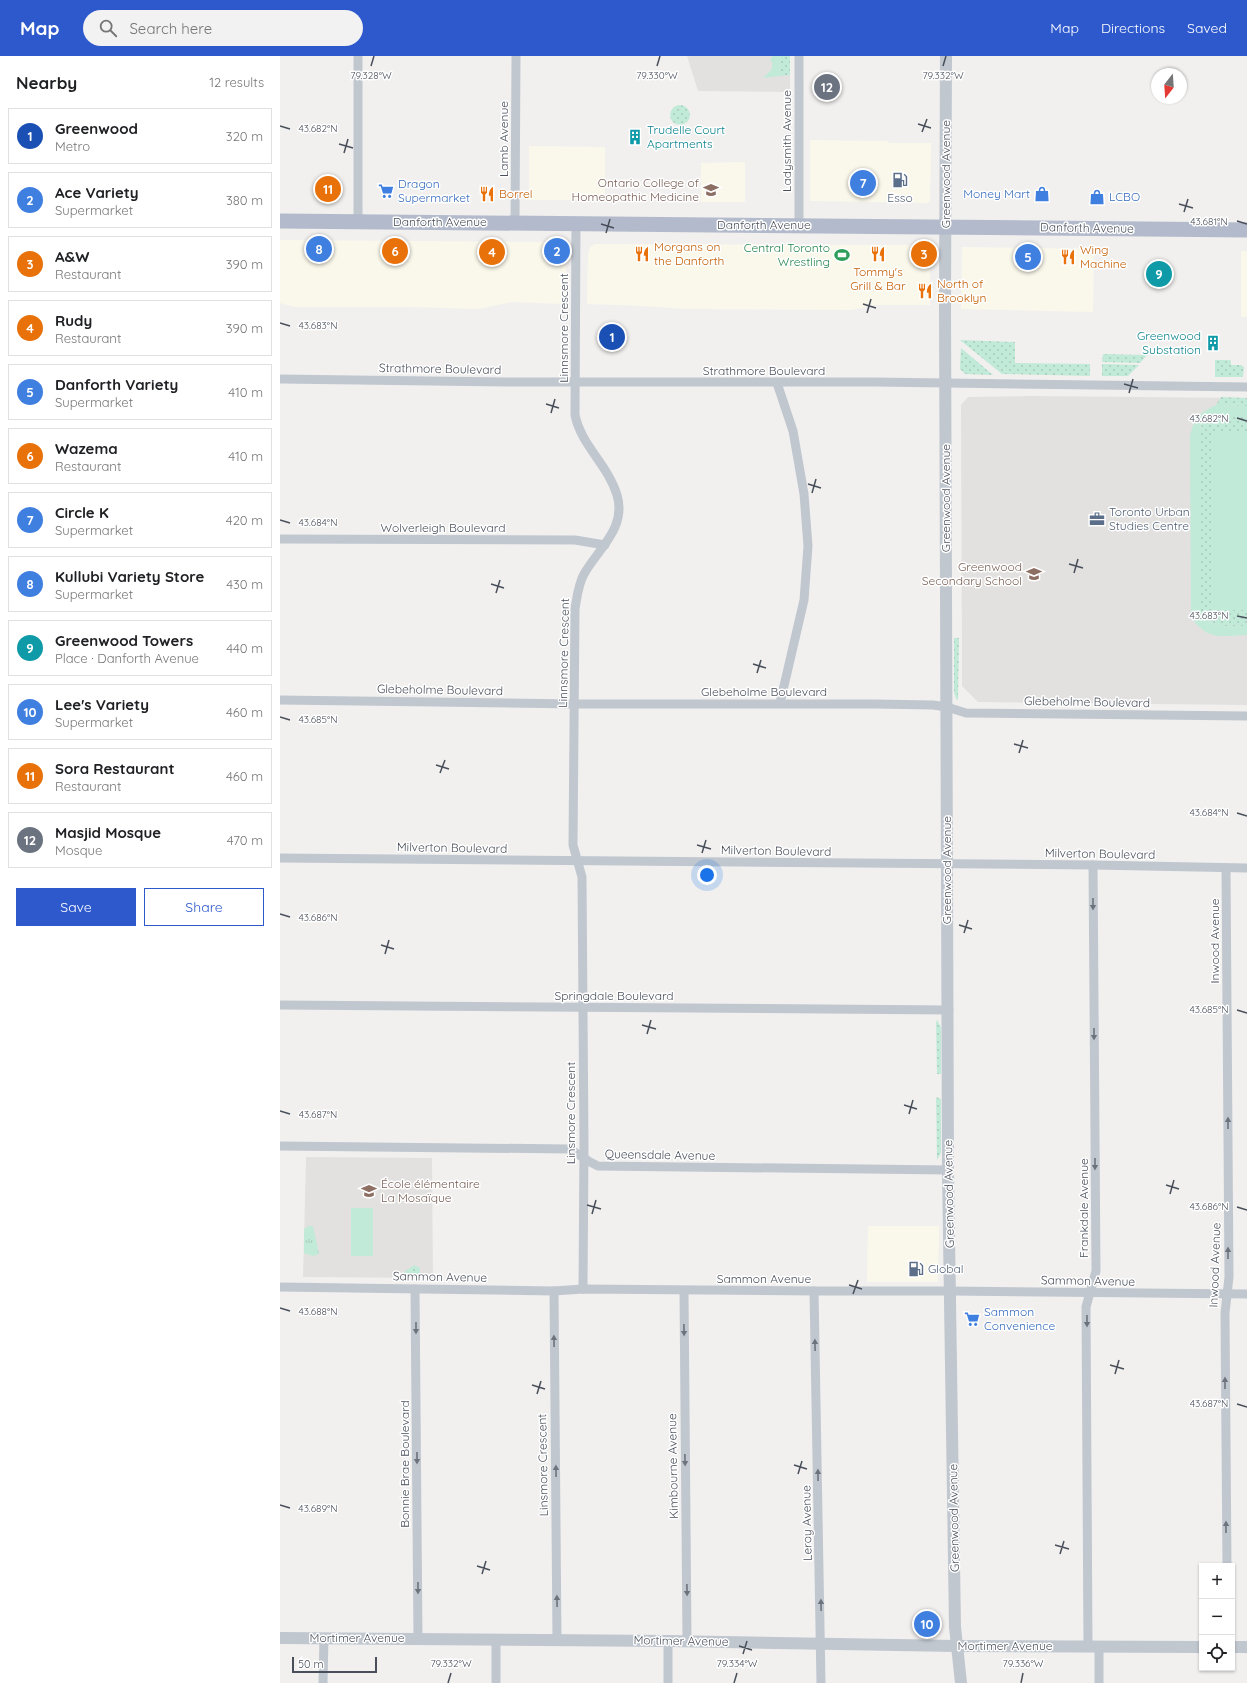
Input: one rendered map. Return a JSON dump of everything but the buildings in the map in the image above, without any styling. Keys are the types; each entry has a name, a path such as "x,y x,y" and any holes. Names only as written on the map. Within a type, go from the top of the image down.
{"main road":[{"name":"Danforth Avenue","path":"280,220 1247,230"}],"street":[{"path":"358,56 358,221"},
{"name":"Lamb Avenue","path":"516,56 516,222"},
{"name":"Ladysmith Avenue","path":"799,56 799,225"},
{"name":"Greenwood Avenue","path":"946,56 948,1170 956,1646 959,1657 960,1683"},
{"name":"Linnsmore Crescent","path":"576,223 575,404 577,426 589,447 606,469 618,496 618,511 612,535 584,574 578,590 575,609 574,644 576,704 573,845 582,877 582,936"},
{"name":"Strathmore Boulevard","path":"280,379 576,382 946,383 1247,387"},
{"path":"777,383 793,431 804,494 808,546 804,600 780,703"},
{"name":"Wolverleigh Boulevard","path":"280,539 575,540 605,545"},
{"name":"Glebeholme Boulevard","path":"280,700 576,704 780,703 933,705 947,707 966,713 1247,716"},
{"name":"Milverton Boulevard","path":"280,858 947,865 1093,865 1247,868"},
{"name":"Frankdale Avenue","path":"1093,865 1096,1271 1086,1308 1094,1646 1099,1683"},
{"name":"Inwood Avenue","path":"1226,868 1229,1269 1225,1320 1227,1563"},
{"name":"Linsmore Crescent","path":"582,936 584,1158 583,1290"},
{"name":"Springdale Boulevard","path":"280,1005 948,1010"},
{"name":"Queensdale Avenue","path":"280,1146 567,1148 598,1166 948,1170"},
{"name":"Sammon Avenue","path":"280,1287 554,1291 814,1292 950,1290 1247,1294"},
{"name":"Bonnie Brae Boulevard","path":"415,1289 418,1639"},
{"name":"Linsmore Crescent","path":"554,1291 557,1640"},
{"name":"Kimbourne Avenue","path":"684,1291 687,1641"},
{"name":"Leroy Avenue","path":"814,1292 821,1683"},
{"name":"Mortimer Avenue","path":"280,1638 687,1641 956,1646 1199,1647"},
{"path":"323,1683 324,1638"},
{"path":"496,1640 496,1683"},
{"path":"668,1641 668,1683"},
{"path":"1235,1647 1247,1647"}],"shaded area":[{"path":"687,56 790,56 790,92 698,91"},
{"path":"810,140 931,143 930,201 927,203 810,201"},
{"path":"529,146 605,147 605,200 529,200"},
{"path":"745,162 745,202 701,202 701,163"},
{"path":"280,240 563,243 566,249 566,304 512,302 478,309 408,307 295,307 280,303"},
{"path":"595,244 925,245 930,251 930,305 876,305 851,310 685,309 587,304 588,254 590,247"},
{"path":"962,247 1094,249 1093,312 961,309"},
{"path":"1241,251 1247,251 1247,317 1241,317"},
{"path":"1032,396 1247,398 1247,705 978,702 962,686 961,405 968,397"},
{"name":"École élémentaire La Mosaïque","path":"306,1157 432,1158 433,1278 303,1277"},
{"path":"868,1226 939,1226 938,1282 867,1282"}],"green space":[{"path":"772,56 780,56 779,76 763,78 772,69 772,62 770,60"},
{"path":"780,56 790,56 790,75 779,76"},
{"path":"680,105 687,108 690,115 687,122 680,125 673,122 670,115 673,108"},
{"path":"960,340 1015,342 1015,363 1090,364 1090,376 1002,374"},
{"path":"961,348 993,375 965,374 960,369"},
{"path":"1103,354 1147,355 1140,363 1102,362"},
{"path":"1215,360 1230,360 1231,365 1241,365 1244,367 1243,377 1215,377"},
{"path":"1102,364 1139,365 1128,376 1102,376"},
{"path":"1221,397 1247,398 1247,406 1216,405"},
{"path":"1216,405 1247,406 1247,416 1211,416 1207,418 1200,428 1200,613 1209,622 1215,625 1247,626 1247,635 1222,636 1209,634 1197,625 1191,617 1190,436 1198,416"},
{"path":"1211,416 1247,416 1247,626 1215,625 1200,613 1199,435 1200,429 1206,419"},
{"path":"1211,431 1247,431 1247,610 1211,610"},
{"path":"954,638 959,638 958,700 956,699 954,692"},
{"path":"937,1020 941,1027 941,1074 937,1074"},
{"path":"936,1097 941,1099 941,1153 937,1160"},
{"path":"351,1208 373,1208 373,1256 351,1256"},
{"path":"309,1226 313,1226 319,1254 313,1256 304,1253 304,1229"},
{"path":"414,1265 420,1268 420,1275 404,1275 403,1273"}],"place":[{"name":"Masjid Mosque","path":"827,87"},
{"name":"Trudelle Court Apartments","path":"635,137"},
{"name":"Esso","path":"900,180"},
{"name":"Circle K","path":"863,183"},
{"name":"Sora Restaurant","path":"328,189"},
{"name":"Ontario College of Homeopathic Medicine","path":"711,190"},
{"name":"Dragon Supermarket","path":"386,191"},
{"name":"Borrel","path":"487,194"},
{"name":"Money Mart","path":"1042,194"},
{"name":"LCBO","path":"1097,197"},
{"name":"Kullubi Variety Store","path":"319,249"},
{"name":"Wazema","path":"395,251"},
{"name":"Ace Variety","path":"557,251"},
{"name":"Rudy","path":"492,252"},
{"name":"Morgans on the Danforth","path":"642,254"},
{"name":"Tommy's Grill & Bar","path":"878,254"},
{"name":"A&W","path":"924,254"},
{"name":"Central Toronto Wrestling","path":"842,255"},
{"name":"Danforth Variety","path":"1028,257"},
{"name":"Wing Machine","path":"1068,257"},
{"name":"Greenwood Towers","path":"1159,274"},
{"name":"North of Brooklyn","path":"925,291"},
{"name":"Greenwood","path":"612,337"},
{"name":"Greenwood Substation","path":"1213,343"},
{"name":"Toronto Urban Studies Centre","path":"1097,519"},
{"name":"Greenwood Secondary School","path":"1034,574"},
{"name":"École élémentaire La Mosaïque","path":"369,1191"},
{"name":"Global","path":"916,1269"},
{"name":"Sammon Convenience","path":"972,1319"},
{"name":"Lee's Variety","path":"927,1624"}]}
